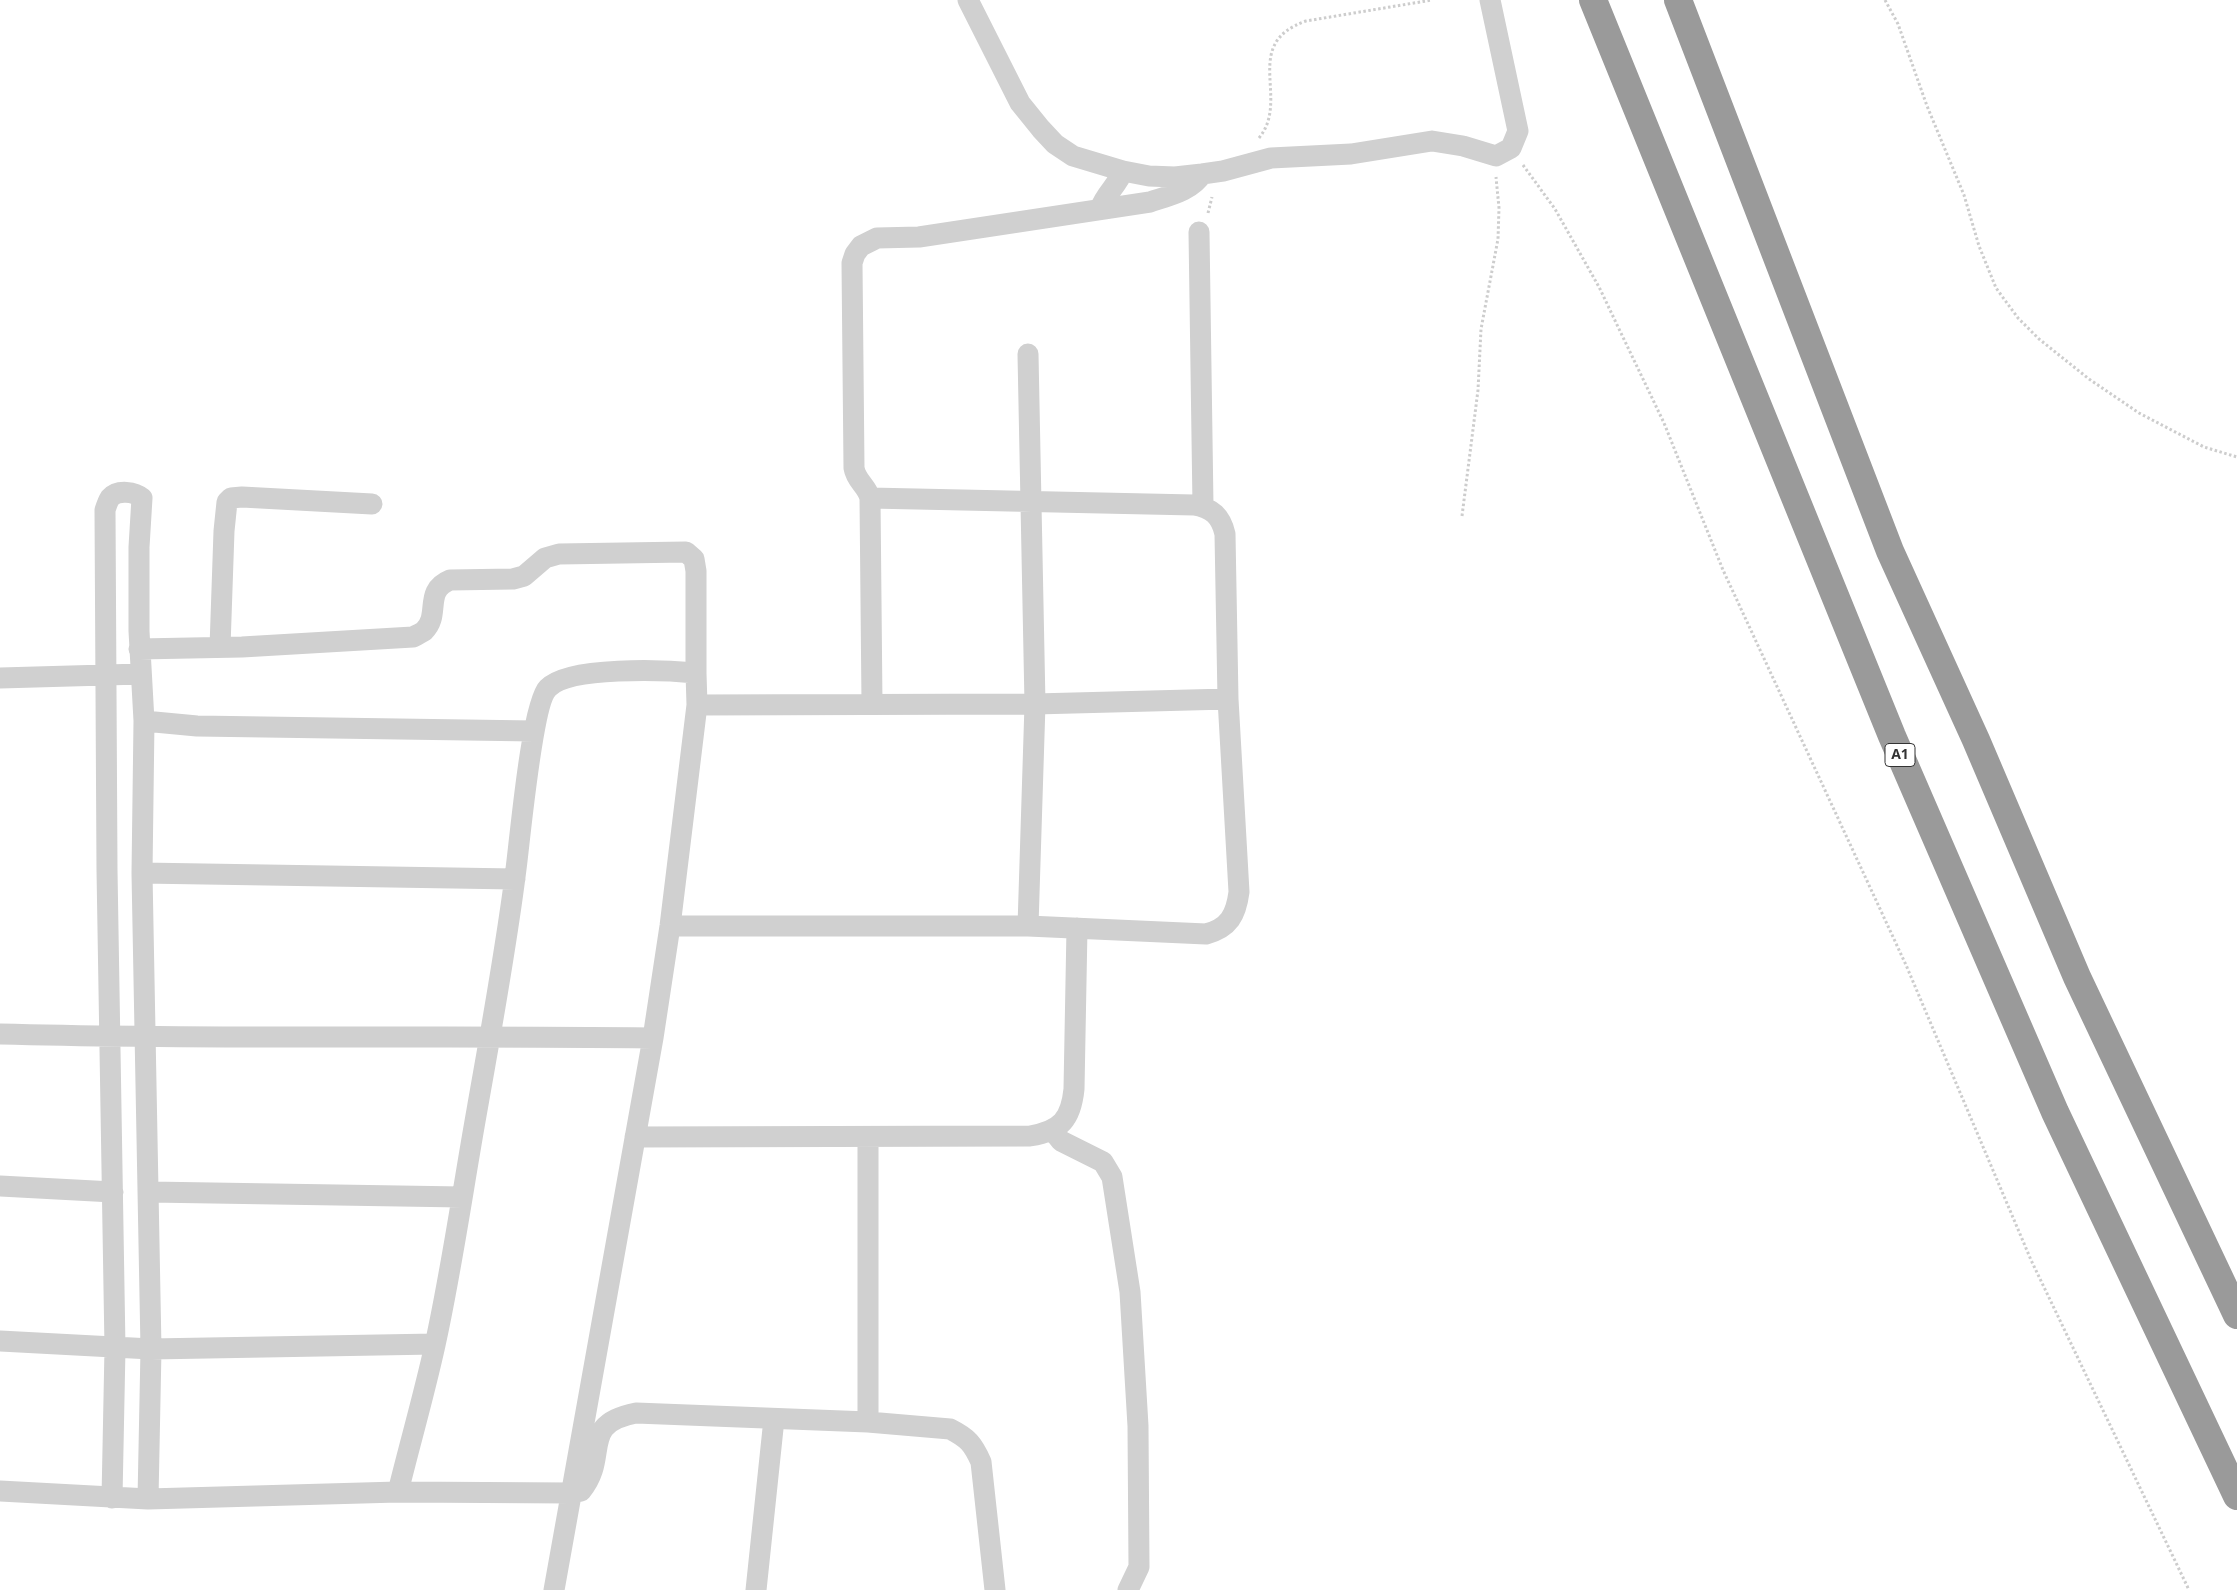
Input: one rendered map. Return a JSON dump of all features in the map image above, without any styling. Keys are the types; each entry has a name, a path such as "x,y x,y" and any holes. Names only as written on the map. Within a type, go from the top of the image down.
{"highway":[{"name":"A1","path":"1594,0 1900,755 2055,1112 2237,1496"},
{"path":"1678,0 1890,551 1976,740 2077,977 2237,1315"}],"street":[{"path":"968,0 1020,103 1055,144 1073,156 1123,171 1149,176 1175,177 1223,171 1271,158 1351,154 1432,141 1503,152 1515,141 1518,131 1490,0"},
{"path":"1100,209 1103,201 1123,171"},
{"path":"872,704 870,498 868,492 857,480 854,468 852,263 855,254 861,246 877,238 926,236 1150,202 1191,186 1202,174"},
{"path":"1199,232 1203,506"},
{"path":"1028,354 1035,704 1028,926"},
{"path":"112,1498 115,1348 109,1037 105,510 110,498 118,493 136,493 142,498 139,556 139,649 144,720 142,873 150,1192 151,1348 148,1499"},
{"path":"220,647 224,531 227,502 231,498 372,504"},
{"path":"670,926 1028,926 1206,934 1219,930 1231,920 1237,905 1239,892 1228,699 1225,534 1218,516 1211,509 1203,506 870,498"},
{"path":"139,649 220,647 414,637 424,631 432,619 434,594 440,584 450,580 513,579 524,576 545,558 559,554 686,552 694,559 696,571 697,705 670,926 653,1038 554,1590"},
{"path":"106,555 139,556"},
{"path":"398,1492 435,1344 462,1197 515,879 534,731 542,694 549,686 569,677 602,673 668,671 696,673"},
{"path":"0,678 141,674"},
{"path":"697,705 1035,704 1228,699"},
{"path":"144,720 198,726 534,731"},
{"path":"142,873 515,879"},
{"path":"634,1138 1030,1136 1053,1131 1063,1122 1070,1111 1074,1089 1077,928"},
{"path":"0,1034 109,1037 490,1036 653,1038"},
{"path":"1053,1131 1061,1141 1102,1162 1112,1177 1130,1292 1138,1426 1139,1567 1128,1590"},
{"path":"868,1138 868,1422"},
{"path":"0,1186 113,1192"},
{"path":"150,1192 462,1197"},
{"path":"0,1341 115,1348 435,1344"},
{"path":"0,1491 148,1499 398,1492 572,1493 581,1491 589,1482 595,1463 599,1437 607,1423 619,1416 636,1413 868,1422 950,1429 963,1436 974,1446 982,1469 995,1590"},
{"path":"756,1590 774,1419"}],"path":[{"path":"1257,141 1268,125 1271,115 1268,65 1272,48 1281,34 1291,26 1306,21 1432,0"},
{"path":"1885,0 1898,24 1927,106 1964,195 1979,246 1996,288 2018,318 2039,339 2089,380 2139,413 2204,447 2237,457"},
{"path":"1462,516 1478,390 1481,329 1498,239 1503,152"},
{"path":"1503,152 1555,209 1599,286 1664,423 1723,570 1906,965 2031,1260 2189,1590"},
{"path":"1199,232 1223,171"}]}
